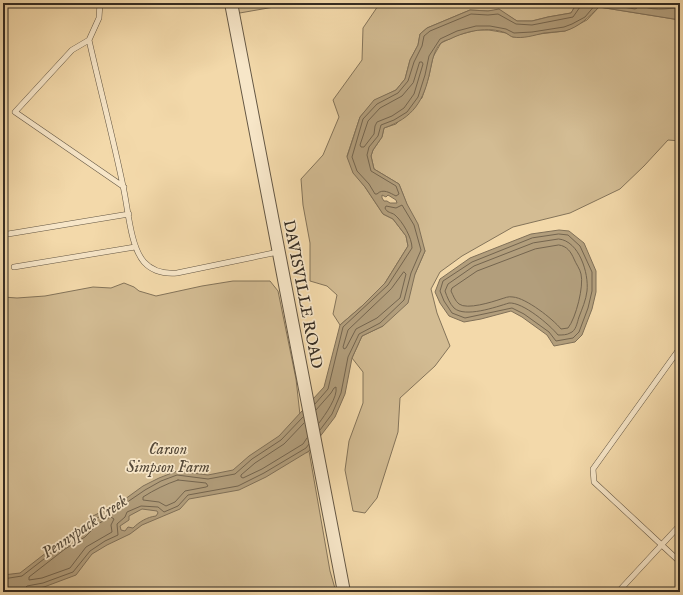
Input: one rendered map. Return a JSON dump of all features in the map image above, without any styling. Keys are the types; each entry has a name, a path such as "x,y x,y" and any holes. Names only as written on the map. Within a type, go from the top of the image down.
{"street":[{"name":"DAVISVILLE ROAD","path":"231,3 280,252 344,592"}],"lane":[{"path":"100,3 98,18 89,40 124,187 135,246 143,261 149,267 166,274 280,252"},
{"path":"89,40 72,50 15,112 124,187"},
{"path":"8,234 129,214"},
{"path":"14,267 135,246"},
{"path":"680,348 593,470 594,482 680,562"},
{"path":"618,592 680,525"}],"green space":[{"path":"232,3 297,3 234,14"},
{"path":"380,3 577,3 571,13 532,21 517,21 499,10 470,10 427,28 420,34 418,45 410,60 405,79 396,90 374,101 360,117 347,156 354,173 383,214 393,219 406,236 408,246 385,283 340,325 333,314 337,295 327,286 310,281 310,243 303,205 301,179 323,155 339,117 333,100 362,60 363,28"},
{"path":"639,3 680,3 680,7 653,9"},
{"path":"599,7 680,20 680,141 668,140 620,189 570,213 513,227 462,256 440,272 431,289 437,313 450,346 435,366 400,398 398,432 377,498 365,513 353,511 345,470 349,441 363,403 363,372 352,358 362,336 383,326 415,274 425,251 399,184 374,169 371,156 373,150 382,137 384,128 396,124 422,98 433,57 441,43 458,35 477,30 489,30 506,33 513,37 565,31 587,20"},
{"name":"Carson Simpson Farm","path":"233,281 270,281 278,291 296,379 300,415 298,417 306,453 309,451 330,571 336,592 3,592 3,297 17,298 45,296 93,287 111,288 124,283 139,291 156,296"}],"water":[{"name":"Pennypack Creek","path":"577,3 639,3 653,9 680,7 680,20 599,7 588,18 565,31 544,33 521,38 512,37 499,31 477,30 456,36 443,42 439,46 434,56 424,91 416,107 403,119 384,128 382,137 373,150 371,156 374,169 399,184 407,204 418,224 425,251 415,274 408,303 383,326 362,336 352,358 345,394 335,417 309,451 266,477 239,490 189,499 180,509 142,525 130,534 92,554 76,575 44,587 17,592 3,592 3,575 20,573 60,542 80,530 93,516 121,502 143,486 177,471 208,475 233,470 249,456 279,436 324,387 340,325 385,283 408,246 406,236 393,219 383,214 365,187 353,173 347,157 360,117 374,100 396,90 405,79 410,60 418,45 420,34 427,28 470,10 488,11 499,9 517,21 532,21 571,13","holes":["382,195 386,197 388,195 396,200 397,203 384,201","142,509 157,511 158,513 156,516 143,520 133,528 128,527 125,531 121,530 120,526 129,520 129,516"]},
{"path":"559,230 569,231 584,243 596,271 596,292 592,309 582,335 575,342 554,346 547,335 511,311 464,322 449,316 440,303 435,292 440,279 470,258 531,234"}]}
